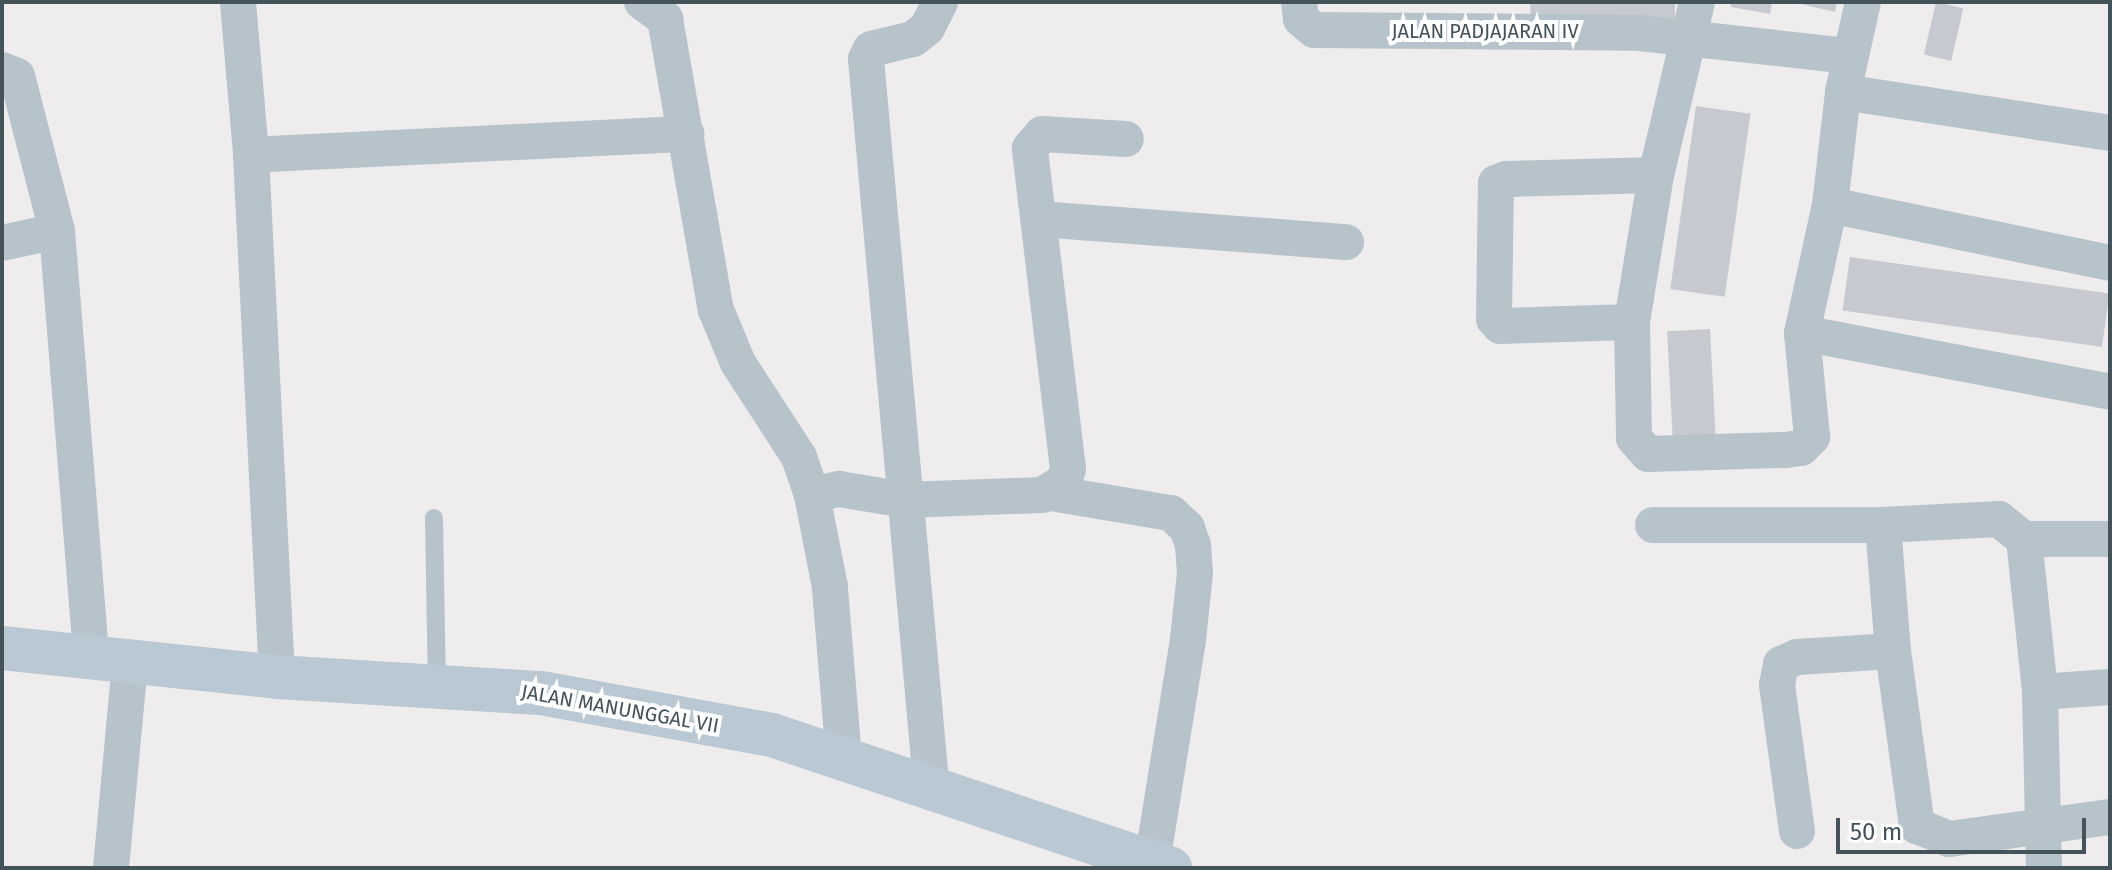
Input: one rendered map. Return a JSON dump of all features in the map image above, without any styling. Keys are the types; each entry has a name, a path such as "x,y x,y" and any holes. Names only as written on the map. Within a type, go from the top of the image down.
{"street":[{"path":"238,2 251,155 277,677"},
{"path":"932,793 866,59 871,49 913,39 927,28 940,2"},
{"name":"JALAN PADJAJARAN IV","path":"1299,2 1301,19 1314,30 1640,33 1850,56"},
{"path":"1697,2 1691,39 1656,175 1632,322 1634,438 1648,454 1786,450 1808,444 1812,437 1802,333 1830,205 1843,92 1863,2"},
{"path":"649,3 665,19 716,310 738,363 799,457 812,495 830,587 844,759"},
{"path":"2,70 17,76 57,231 111,660 111,868"},
{"path":"1843,92 2110,133"},
{"path":"251,155 686,134"},
{"path":"1051,493 1064,482 1068,469 1030,148 1035,137 1126,139"},
{"path":"1632,322 1500,326 1494,319 1496,183 1506,179 1656,175"},
{"path":"1830,205 2110,263"},
{"path":"1039,219 1346,242"},
{"path":"2,243 57,231"},
{"path":"1802,333 2110,392"},
{"path":"812,495 839,489 905,500 1051,493 1171,513 1187,528 1193,545 1195,573 1161,865"},
{"path":"1653,525 1883,525 1999,519 2024,539 2110,539"},
{"path":"1883,525 1893,651 1917,826 1949,839 2040,824 2110,817"},
{"path":"2024,539 2040,692 2040,824 2044,868"},
{"name":"JALAN MANUNGGAL VII","path":"2,648 277,677 437,684 541,693 772,735 932,793 1161,865"},
{"path":"1797,831 1777,685 1781,664 1797,657 1893,651"},
{"path":"2040,692 2110,687"}],"lane":[{"path":"434,518 437,684"}],"building":[{"path":"1530,2 1675,2 1675,18 1531,24"},
{"path":"1731,2 1772,2 1770,14 1731,7"},
{"path":"1793,2 1837,2 1835,12"},
{"path":"1936,2 1963,8 1951,61 1924,55"},
{"path":"1696,106 1750,114 1725,297 1670,289"},
{"path":"1850,257 2109,293 2102,347 1842,310"},
{"path":"1710,329 1716,448 1673,450 1667,331"}]}
